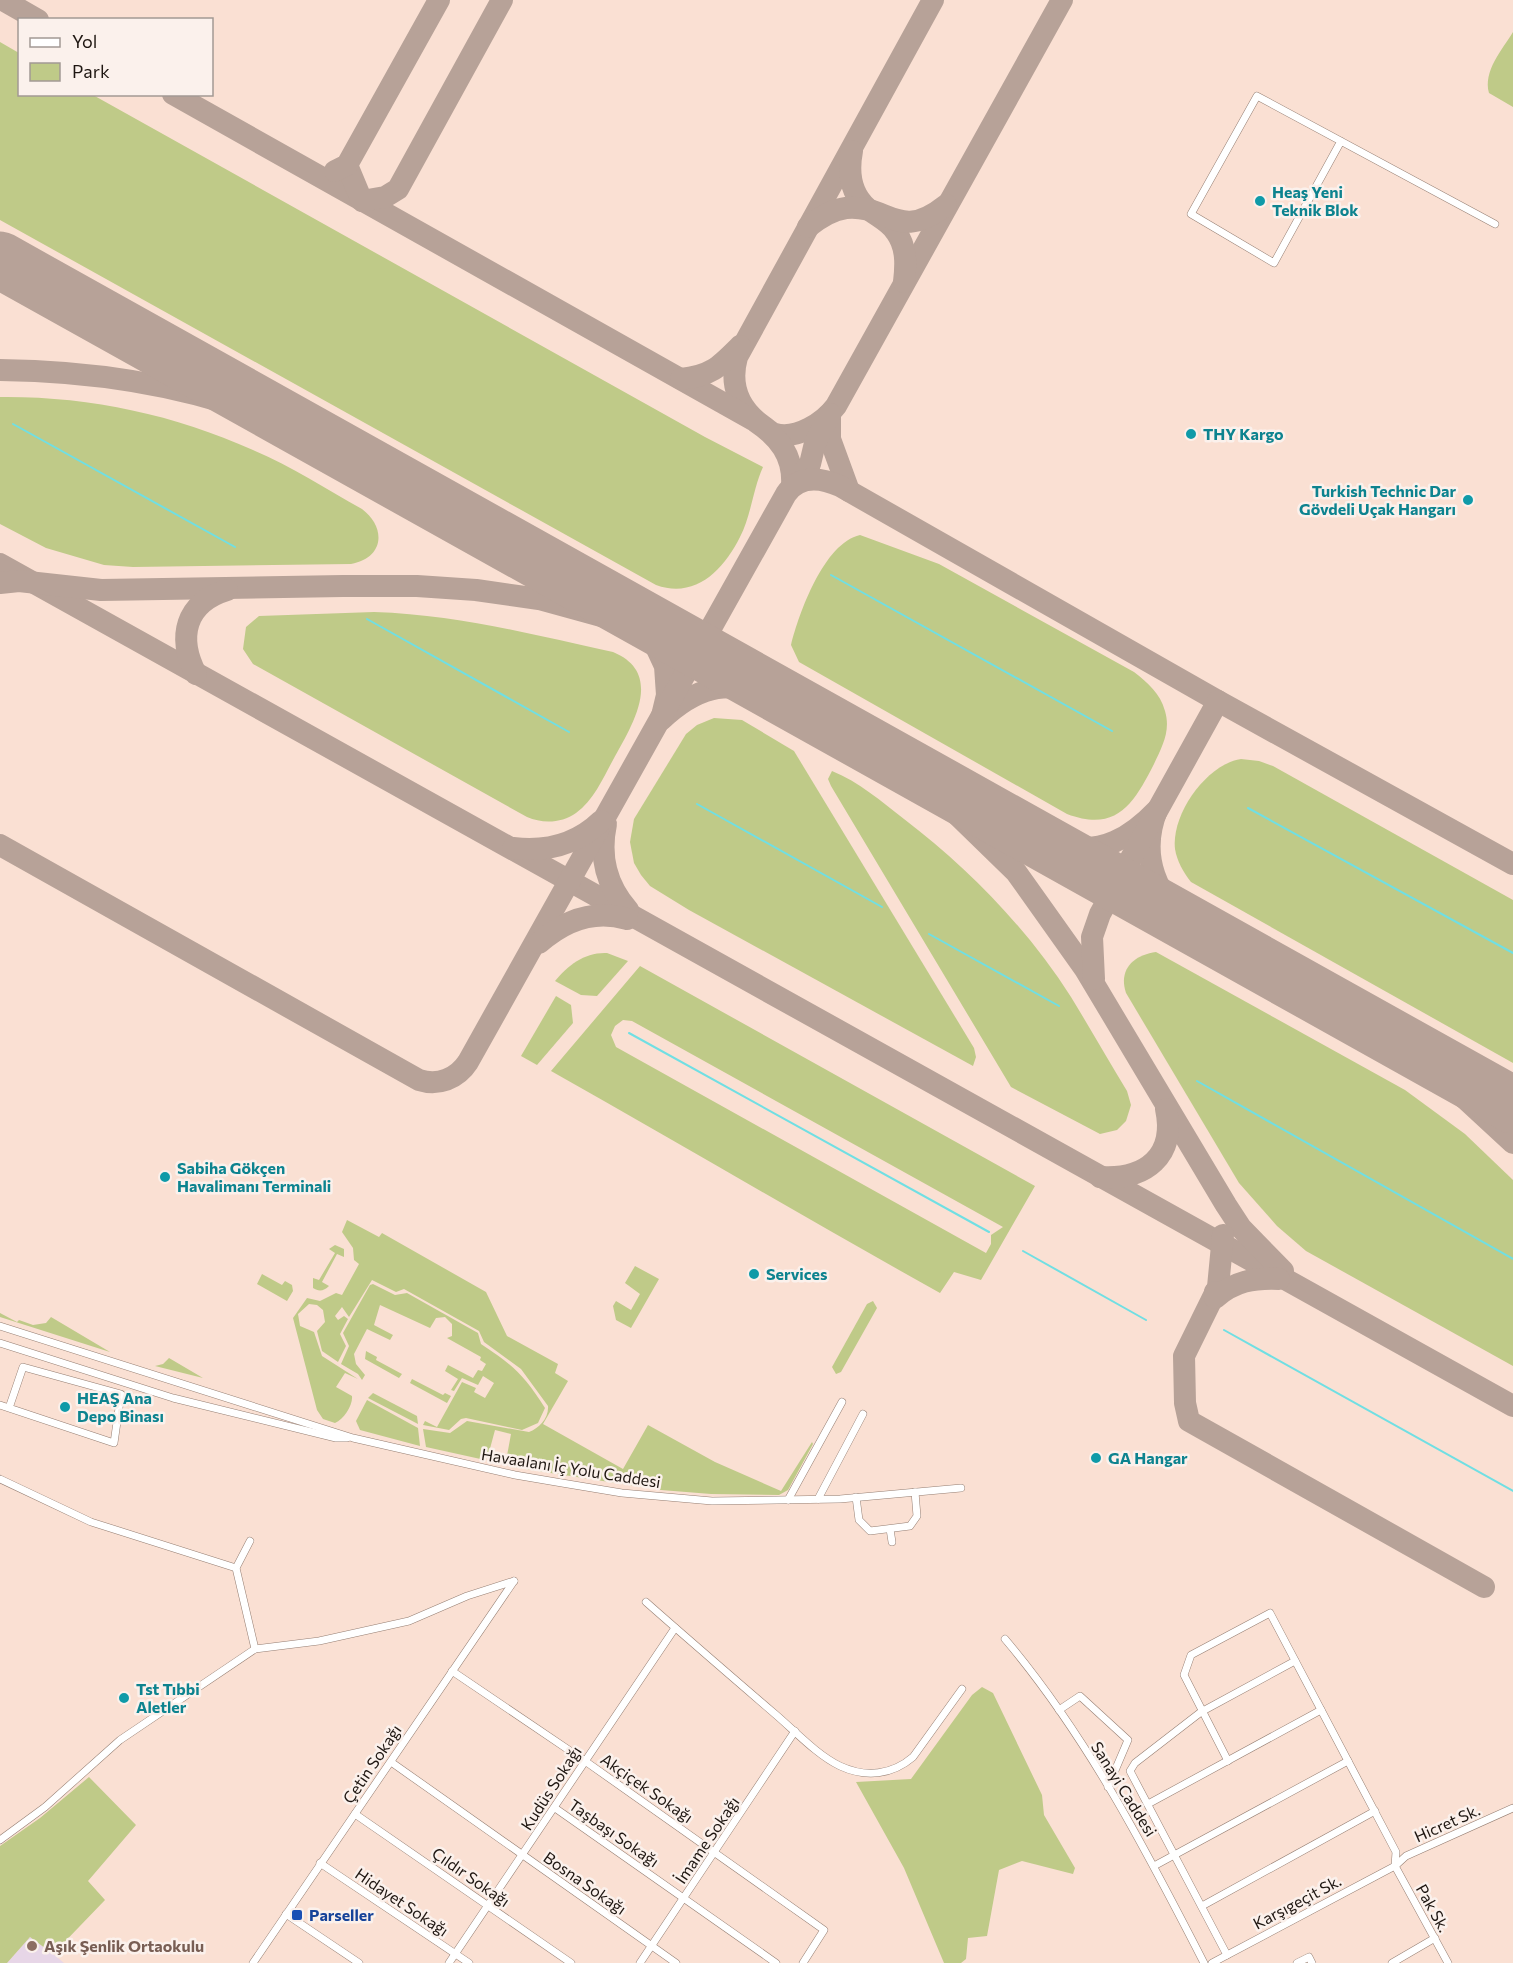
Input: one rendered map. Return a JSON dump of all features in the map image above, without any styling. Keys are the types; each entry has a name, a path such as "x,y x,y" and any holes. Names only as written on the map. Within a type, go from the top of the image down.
{"street":[{"path":"1341,141 1274,263 1191,214 1257,96 1341,141 1495,224"},
{"name":"Havaalanı İç Yolu Caddesi","path":"0,1326 353,1437 516,1475 612,1491 686,1500 818,1499 961,1488"},
{"name":"Havaalanı İç Yolu Caddesi","path":"0,1343 232,1414 336,1438 353,1437"},
{"path":"0,1405 9,1408 114,1443 121,1394 23,1366 9,1408"},
{"path":"788,1500 842,1402"},
{"path":"818,1499 863,1414"},
{"path":"0,1479 91,1522 236,1568"},
{"path":"856,1497 859,1521 870,1531 910,1526 915,1520 915,1492"},
{"path":"890,1529 891,1542"},
{"path":"0,1840 45,1807 120,1740 255,1649 236,1568 250,1541"},
{"name":"Çetin Sokağı","path":"253,1963 514,1581 467,1596 409,1621 319,1641 255,1649"},
{"path":"646,1602 795,1731 841,1766 861,1772 882,1773 903,1765 913,1757 962,1689"},
{"name":"Pak Sk.","path":"1201,1712 1184,1675 1191,1656 1270,1613 1396,1852 1395,1866 1448,1963"},
{"name":"Kudüs Sokağı","path":"449,1963 675,1628"},
{"name":"Sanayi Caddesi","path":"1005,1639 1041,1682 1108,1787 1154,1866 1204,1963"},
{"path":"1227,1955 1130,1771 1135,1763 1201,1712 1295,1661"},
{"name":"Akçiçek Sokağı","path":"452,1671 585,1761 824,1930 803,1963"},
{"path":"1059,1710 1080,1696 1128,1740 1108,1787"},
{"path":"1148,1804 1321,1710"},
{"path":"1201,1712 1228,1761"},
{"name":"İmame Sokağı","path":"640,1963 795,1731"},
{"path":"1154,1866 1348,1761"},
{"name":"Bosna Sokağı","path":"391,1762 676,1963"},
{"name":"Taşbaşı Sokağı","path":"555,1808 776,1963"},
{"name":"Hicret Sk.","path":"1395,1866 1406,1856 1513,1808"},
{"path":"1202,1906 1375,1811"},
{"name":"Çıldır Sokağı","path":"355,1814 571,1963"},
{"name":"Hidayet Sokağı","path":"320,1863 469,1963"},
{"name":"Karşıgeçit Sk.","path":"1212,1963 1395,1866"},
{"path":"286,1914 359,1963"},
{"path":"1392,1963 1435,1938"},
{"path":"1297,1963 1309,1957 1312,1963"}],"shaded area":[{"name":"Aşık Şenlik Ortaokulu","path":"30,1937 53,1954 64,1963 7,1963"}],"green space":[{"path":"1513,32 1513,107 1489,93 1488,85 1491,69"},
{"path":"0,42 18,52 18,96 95,96 705,437 763,467 744,529 725,561 706,579 683,588 656,585 0,220"},
{"path":"0,397 97,404 161,417 223,437 281,463 362,509 375,524 378,533 376,549 362,561 351,564 133,567 104,565 46,548 0,524"},
{"path":"860,535 939,564 1134,672 1149,684 1163,705 1167,718 1166,732 1163,745 1139,791 1122,811 1099,820 1067,814 799,662 791,645 800,615 815,581 835,551 847,541"},
{"path":"374,612 436,617 495,626 613,652 629,662 638,674 641,687 640,702 628,732 588,802 576,813 559,821 527,817 253,664 243,649 246,627 259,616"},
{"path":"714,718 742,720 794,751 974,1048 976,1057 973,1066 689,910 650,886 641,875 634,863 630,842 634,819 686,734 697,725"},
{"path":"1241,759 1259,761 1273,766 1513,900 1513,1063 1191,882 1177,858 1175,849 1175,835 1185,806 1204,780 1228,763"},
{"path":"832,771 870,792 928,838 995,900 1016,923 1071,997 1127,1091 1131,1105 1126,1121 1117,1130 1100,1134 1011,1087 831,786 828,779"},
{"path":"1156,952 1405,1090 1465,1134 1513,1180 1513,1366 1306,1251 1277,1226 1239,1183 1126,993 1124,977 1126,970 1141,956"},
{"path":"607,953 628,961 597,996 581,995 555,981 584,957"},
{"path":"640,966 1035,1186 981,1280 954,1272 940,1293 551,1071","holes":["623,1020 632,1021 1003,1227 991,1235 991,1244 986,1253 616,1047 611,1035 615,1026"]},
{"path":"556,996 571,1005 573,1023 537,1065 521,1056"},
{"path":"347,1220 379,1237 382,1233 486,1292 507,1336 558,1364 555,1373 568,1381 543,1424 623,1469 648,1425 715,1462 781,1491 812,1442 788,1490 779,1495 711,1494 661,1490 512,1467 506,1461 511,1434 495,1430 485,1460 426,1447 423,1429 450,1433 467,1421 529,1432 543,1422 548,1406 521,1369 484,1342 479,1331 404,1289 396,1292 372,1280 349,1317 342,1307 335,1316 338,1320 344,1316 348,1319 340,1334 346,1346 338,1362 322,1351 317,1331 325,1322 323,1310 317,1305 309,1304 298,1314 300,1326 314,1332 322,1356 358,1379 345,1373 336,1387 352,1396 345,1415 335,1423 323,1419 317,1410 293,1318 307,1298 320,1301 336,1293 342,1295 359,1264 354,1260 353,1248 342,1232"},
{"path":"335,1245 344,1249 344,1257 337,1254 322,1282 329,1286 321,1290 315,1289 313,1278 319,1280 335,1253 329,1249"},
{"path":"635,1266 659,1279 631,1328 616,1320 613,1306 616,1301 631,1310 640,1294 625,1283"},
{"path":"262,1274 282,1285 285,1281 292,1285 293,1291 287,1301 257,1284"},
{"path":"373,1284 395,1295 407,1293 478,1333 481,1344 502,1358 524,1379 538,1397 545,1408 538,1423 522,1430 466,1418 461,1419 449,1430 423,1425 425,1421 437,1427 462,1382 476,1388 474,1392 485,1398 494,1383 483,1376 478,1385 462,1378 454,1391 451,1390 458,1379 445,1371 448,1365 473,1378 478,1370 482,1371 486,1364 480,1360 481,1357 447,1338 452,1336 452,1324 445,1317 436,1318 430,1328 380,1305 374,1325 393,1335 390,1340 367,1329 354,1354 356,1364 365,1375 362,1380 358,1374 341,1364 349,1346 343,1333 370,1285"},
{"path":"873,1301 877,1308 841,1372 836,1374 832,1367 867,1304"},
{"path":"0,1313 17,1322 19,1320 33,1325 46,1323 51,1317 110,1352 0,1317"},
{"path":"366,1351 377,1357 376,1360 402,1374 399,1378 365,1359"},
{"path":"169,1358 203,1378 155,1366 163,1364"},
{"path":"412,1379 443,1395 445,1393 451,1396 447,1403 410,1383"},
{"path":"373,1393 417,1416 418,1424 368,1398"},
{"path":"367,1400 418,1428 420,1446 360,1430 356,1421"},
{"path":"982,1687 993,1693 1042,1795 1044,1815 1075,1868 1073,1874 1022,1861 999,1870 987,1936 968,1938 966,1959 961,1963 944,1963 904,1868 856,1782 911,1779 972,1695"},
{"path":"89,1777 136,1825 88,1881 105,1900 53,1954 30,1937 7,1963 0,1963 0,1846 40,1818"}],"waterway":[{"path":"13,424 235,547"},
{"path":"831,575 1112,731"},
{"path":"367,619 569,732"},
{"path":"697,804 882,907"},
{"path":"1248,808 1513,953"},
{"path":"929,934 1059,1006"},
{"path":"629,1033 989,1232"},
{"path":"1197,1081 1513,1259"},
{"path":"1023,1251 1146,1320"},
{"path":"1224,1330 1513,1491"}],"taxiway":[{"path":"3,0 34,18"},
{"path":"335,171 347,165 439,0"},
{"path":"347,165 362,201 385,197 398,189 502,0"},
{"path":"933,0 737,357 734,378 738,396 748,413 774,433 783,435 801,432 825,418 836,406 1062,0"},
{"path":"177,96 755,421 778,441 788,456 792,486"},
{"path":"852,151 850,167 857,196 867,208 893,228 900,238 904,250 904,282"},
{"path":"808,227 825,215 846,208 861,208 905,222 930,216 946,205"},
{"path":"681,379 707,373 726,360 740,346"},
{"path":"0,370 98,376 162,386 194,394 273,419 381,472"},
{"path":"830,414 830,439 849,491"},
{"path":"792,486 810,464 815,443 830,414"},
{"path":"0,845 419,1080 433,1082 453,1077 468,1062 786,494 797,483 810,479 840,486 1218,701 1513,864"},
{"path":"0,564 1513,1406"},
{"path":"0,583 19,581 101,590 343,586 417,586 476,590 539,599 677,637"},
{"path":"196,674 187,647 186,635 189,623 202,603 227,590"},
{"path":"645,623 665,666 667,695 661,720 687,700 712,689 739,687 771,690"},
{"path":"1094,979 1092,937 1100,914 1218,701"},
{"path":"879,749 940,798 1016,872 1085,969 1241,1228 1283,1271"},
{"path":"975,803 1046,840 1067,847 1089,848 1110,843 1133,831 1157,810 1150,843 1154,875 1170,903 1196,926"},
{"path":"513,848 537,849 560,845 581,836 601,821"},
{"path":"606,824 603,848 606,870 614,891 628,910"},
{"path":"1108,897 1124,893 1146,898"},
{"path":"539,943 569,923 580,919 603,915 627,919"},
{"path":"1350,1014 1447,1082 1513,1143"},
{"path":"1100,1177 1131,1174 1154,1162 1162,1152 1166,1140 1168,1126 1166,1109"},
{"path":"1223,1235 1218,1287 1184,1356 1185,1403 1189,1421 1484,1587"},
{"path":"1215,1292 1215,1298 1237,1284 1261,1279 1279,1279"}],"runway":[{"path":"0,260 1513,1105"}],"place":[{"name":"Heaş Yeni Teknik Blok","path":"1260,201"},
{"name":"THY Kargo","path":"1191,434"},
{"name":"Turkish Technic Dar Gövdeli Uçak Hangarı","path":"1468,500"},
{"name":"Sabiha Gökçen Havalimanı Terminali","path":"165,1177"},
{"name":"Services","path":"754,1274"},
{"name":"HEAŞ Ana Depo Binası","path":"65,1407"},
{"name":"GA Hangar","path":"1096,1458"},
{"name":"Tst Tıbbi Aletler","path":"124,1698"},
{"name":"Parseller","path":"297,1915"},
{"name":"Aşık Şenlik Ortaokulu","path":"32,1946"}]}
